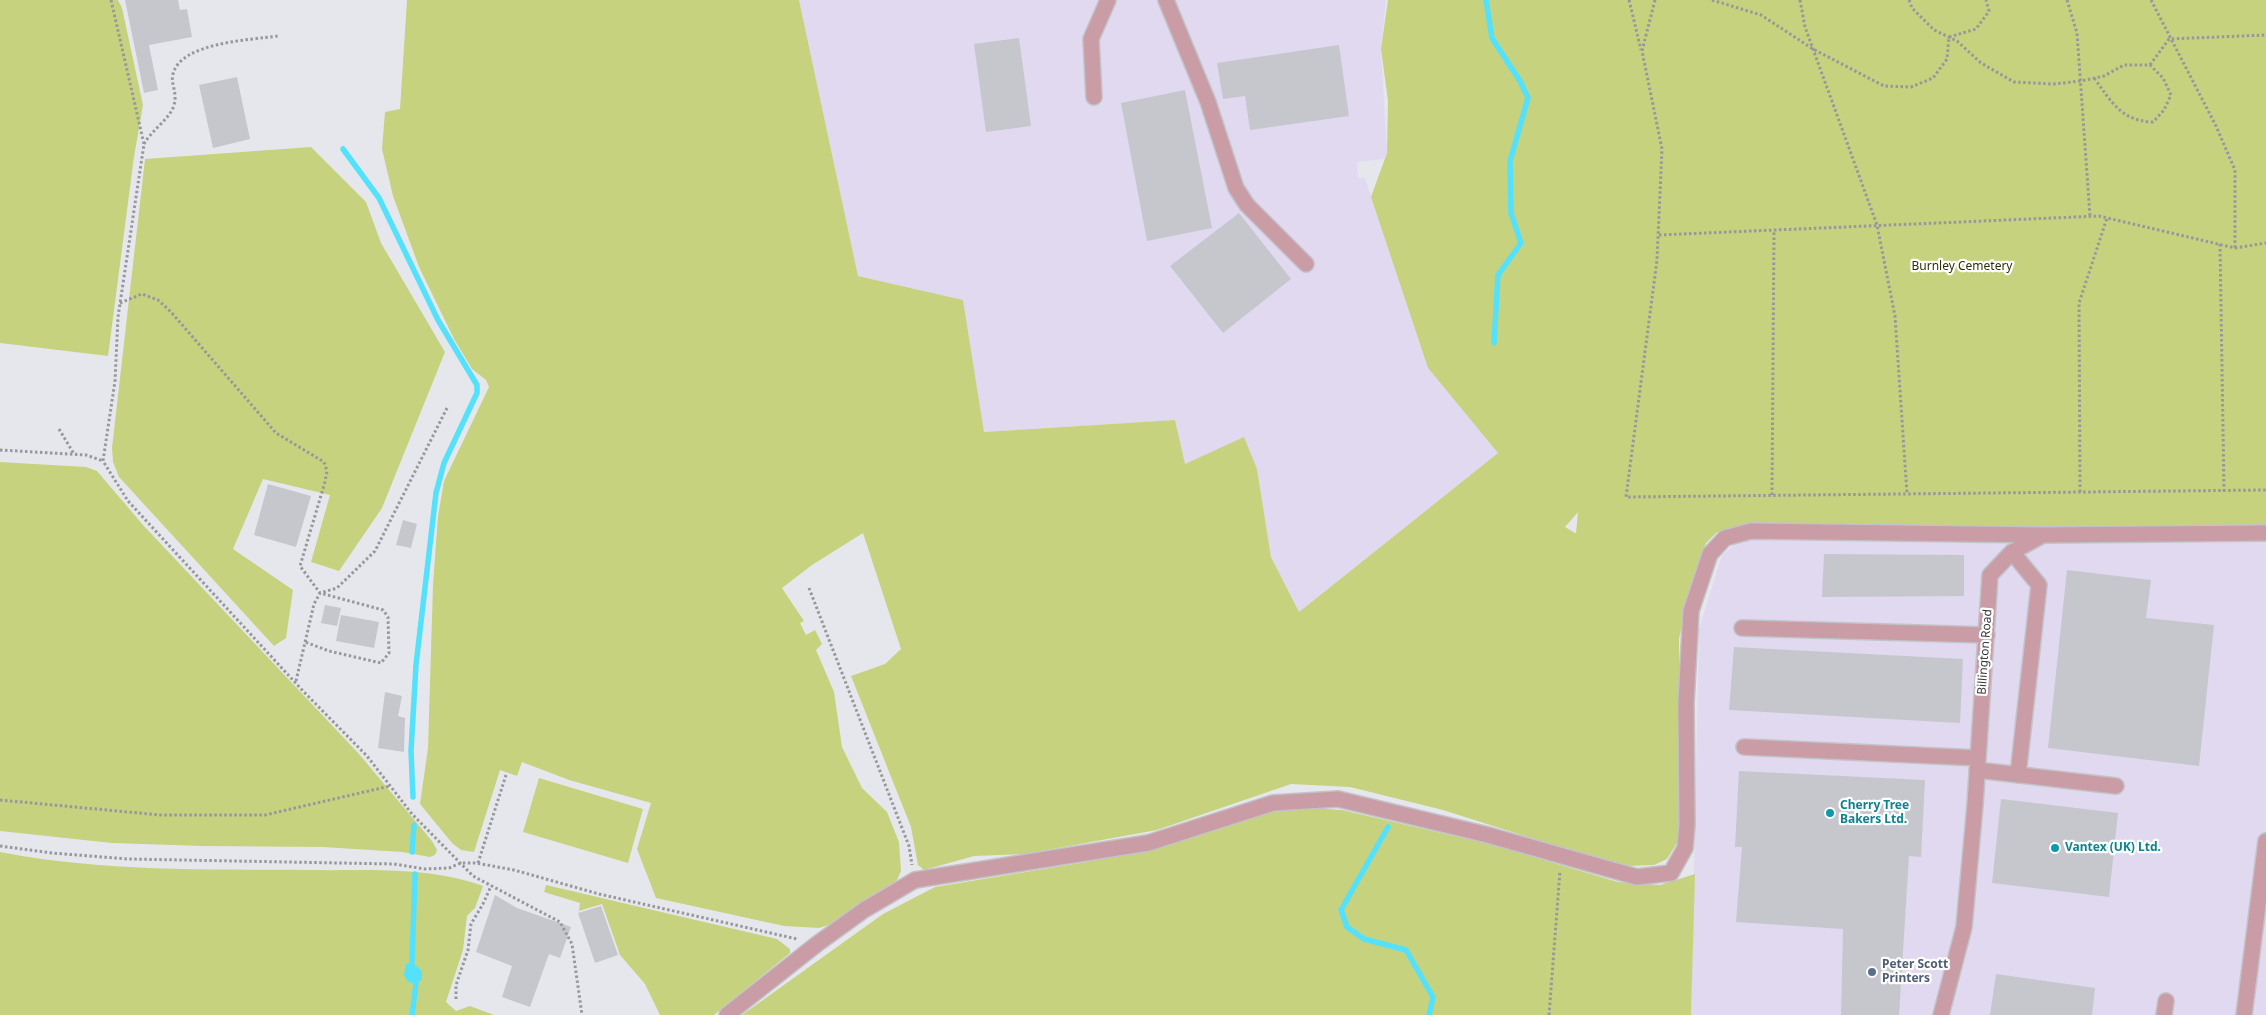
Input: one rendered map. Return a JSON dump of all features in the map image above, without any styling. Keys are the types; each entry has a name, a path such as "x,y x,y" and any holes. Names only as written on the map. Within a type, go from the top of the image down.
{"street":[{"path":"1094,97 1091,39 1108,0"},
{"path":"1166,0 1208,102 1236,188 1247,205 1306,264"},
{"path":"727,1015 817,944 864,910 916,880 1148,843 1273,803 1338,799 1488,835 1637,877 1671,873 1685,848 1688,825 1686,703 1691,611 1710,554 1725,538 1751,531 2042,535"},
{"name":"Billington Road","path":"1941,1015 1964,927 1978,764 1990,575 2012,552 2042,535 2266,533"},
{"path":"2012,552 2039,585 2018,775"},
{"path":"1742,628 1986,635"},
{"path":"1744,747 1978,764 2018,775 2116,786"},
{"path":"2244,1015 2266,841"}],"path":[{"path":"111,0 144,144"},
{"path":"1629,0 1642,51 1662,149 1657,260 1626,497 2266,490"},
{"path":"1642,51 1655,0"},
{"path":"1712,0 1761,15 1813,49 1884,86 1911,87 1934,78 1947,59 1949,37"},
{"path":"1800,0 1805,27 1877,226 1895,316 1907,494"},
{"path":"1909,0 1912,8 1934,30 1957,41 1981,63 2014,82 2053,84 2081,81 2094,78 2124,65 2150,65 2163,78 2171,95 2164,110 2153,122 2140,121 2124,115 2094,78"},
{"path":"1949,37 1976,30 1989,11 1986,0"},
{"path":"2067,0 2077,34 2090,216"},
{"path":"2150,0 2216,126 2235,170 2236,248"},
{"path":"2169,38 2266,34"},
{"path":"103,461 115,380 120,303 144,144 149,135 172,110 176,97 172,75 178,63 214,45 278,36"},
{"path":"2150,65 2169,38"},
{"path":"1658,235 2090,216 2107,218 2236,248 2266,243"},
{"path":"2080,492 2079,303 2107,218"},
{"path":"1772,496 1774,230"},
{"path":"2220,244 2224,491"},
{"path":"120,303 142,294 158,300 171,312 276,433 324,462 327,471 326,482 300,566 320,593 383,610 388,617 389,654 381,664 329,651 305,642"},
{"path":"296,682 314,604 320,593 336,588 375,551 447,408"},
{"path":"59,429 74,454"},
{"path":"0,450 86,455 103,461 128,501 367,756 412,814 473,876 560,922 572,944 582,1015"},
{"path":"808,588 908,846 916,880"},
{"path":"478,863 506,775"},
{"path":"0,800 160,815 265,815 390,786"},
{"path":"0,846 78,856 137,859 394,864 425,869 449,868 461,863 478,863 514,870 675,913 817,944"},
{"path":"1549,1015 1561,856"},
{"path":"456,999 456,984 468,950 471,924 491,886"}],"shaded area":[{"path":"799,0 1386,0 1381,49 1387,153 1384,159 1357,162 1358,178 1365,178 1428,368 1498,453 1299,612 1271,557 1257,469 1184,464 1175,420 984,432 963,300 858,276"},
{"path":"1751,531 2266,533 2266,1015 1691,1015 1699,629 1722,555"}],"green space":[{"path":"0,0 118,0 122,8 143,105 134,157 108,356 0,343"},
{"name":"Burnley Cemetery","path":"407,0 799,0 858,276 963,300 984,432 1175,420 1185,464 1244,437 1257,469 1271,557 1299,612 1498,453 1428,368 1371,197 1387,153 1388,101 1381,49 1388,0 2266,0 2266,533 1717,532 1706,543 1691,584 1679,639 1680,838 1667,859 1654,865 1629,866 1600,860 1443,810 1350,787 1291,784 1157,830 1025,854 974,856 924,870 918,865 911,827 851,676 885,664 901,649 863,533 812,565 782,588 804,621 800,623 806,635 815,630 822,644 816,650 834,692 842,747 862,788 887,812 899,842 901,871 897,880 832,924 819,928 784,926 656,898 637,849 651,803 569,780 522,762 517,776 500,770 474,852 461,850 452,843 420,804 428,748 433,585 438,516 444,481 489,387 486,380 472,369 454,339 419,267 393,196 382,149 385,112 400,109","holes":["1578,512 1576,533 1565,527"]},
{"path":"311,147 366,202 381,243 445,352 382,508 339,571 311,562 330,495 263,479 233,549 293,590 286,638 274,646 119,477 113,462 112,448 145,159"},
{"path":"0,462 86,467 97,471 143,525 359,754 432,841 437,850 435,855 430,857 402,852 323,847 112,843 0,831"},
{"path":"539,778 643,809 628,863 523,832"},
{"path":"1311,808 1342,810 1493,845 1618,882 1660,885 1695,874 1691,1015 742,1015 883,914 935,887 1086,862 1279,809"},
{"path":"0,852 77,863 155,868 419,872 440,875 483,886 475,908 467,916 463,950 446,1002 456,1011 470,1006 494,1015 0,1015"},
{"path":"546,885 777,939 790,949 790,953 714,1015 660,1015 645,984 620,955 602,904 579,911 580,903 544,892"}],"water":[{"path":"412,962 422,971 422,979 416,984 408,982 404,975 406,964"}],"building":[{"path":"125,0 178,0 180,10 187,9 192,37 149,45 158,90 144,93"},
{"path":"1019,38 1031,126 986,132 974,44"},
{"path":"1339,45 1349,116 1250,130 1245,96 1223,99 1217,63"},
{"path":"237,77 250,139 213,148 199,85"},
{"path":"1185,90 1212,228 1147,241 1121,103"},
{"path":"1239,213 1291,279 1223,333 1170,266"},
{"path":"268,484 311,496 296,547 254,535"},
{"path":"403,520 417,524 411,548 396,545"},
{"path":"1824,554 1964,555 1964,596 1822,597"},
{"path":"2067,570 2151,580 2146,618 2214,625 2199,766 2048,748"},
{"path":"325,605 341,608 337,626 321,623"},
{"path":"341,615 379,622 374,648 336,641"},
{"path":"1734,647 1963,659 1960,723 1729,710"},
{"path":"385,692 402,696 398,716 405,718 404,752 378,748"},
{"path":"1739,771 1925,780 1921,857 1909,856 1899,1015 1841,1015 1843,929 1736,922 1742,847 1735,847"},
{"name":"Vantex (UK) Ltd.","path":"2001,799 2118,813 2109,897 1992,883"},
{"path":"495,895 517,908 571,927 560,958 549,954 530,1007 502,997 512,966 476,952"},
{"path":"601,906 618,955 595,963 578,913"},
{"path":"1996,974 2095,988 2092,1015 1990,1015"}],"waterway":[{"path":"1486,0 1492,38 1520,81 1528,98 1510,161 1511,213 1521,243 1498,275 1494,343"},
{"path":"343,149 379,198 438,320 477,385 477,393 444,463 436,493 416,665 411,751 413,797"},
{"path":"412,852 414,825"},
{"path":"1388,827 1341,910 1347,927 1364,939 1406,950 1433,997 1429,1015"},
{"path":"412,962 415,874"},
{"path":"412,1015 416,984"}],"place":[{"name":"Cherry Tree Bakers Ltd.","path":"1830,813"},
{"name":"Vantex (UK) Ltd.","path":"2055,848"},
{"name":"Peter Scott Printers","path":"1872,972"}]}
